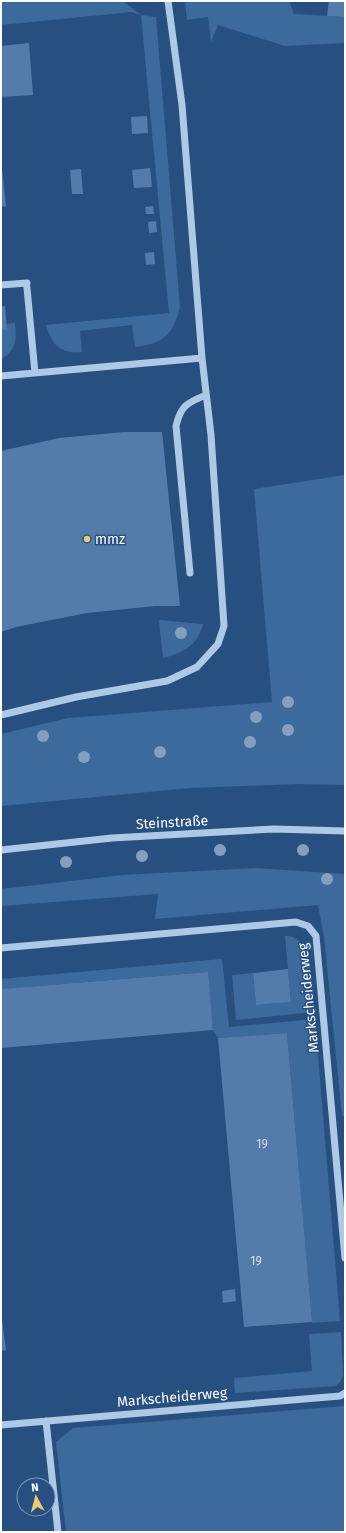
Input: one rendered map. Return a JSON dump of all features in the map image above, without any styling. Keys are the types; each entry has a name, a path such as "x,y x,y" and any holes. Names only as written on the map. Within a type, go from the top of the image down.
{"street":[{"path":"1,715 69,699 167,680 197,667 218,644 224,626 182,105 168,1"},
{"path":"1,285 27,286 35,373"},
{"path":"1,376 202,358"},
{"path":"1,381 16,375"},
{"path":"190,573 176,426 180,413 188,402 206,395"},
{"name":"Steinstraße","path":"1,850 112,838 281,829 345,831"},
{"name":"Markscheiderweg","path":"1,948 296,922 308,926 316,936 345,1258"},
{"name":"Markscheiderweg","path":"1,1425 340,1396 345,1393"},
{"path":"46,1421 58,1532"}],"shaded area":[{"path":"1,1 123,1 141,15 131,12 1,25"},
{"path":"185,1 289,1 294,14 345,17 345,43 285,46 218,25 211,42 208,17 187,20"},
{"path":"141,15 156,17 180,307 174,325 170,331 160,340 145,346 135,347 132,325 80,331 82,352 63,350 54,343 46,325 169,313"},
{"path":"15,323 16,334 13,348 1,359 1,330 7,329 7,324"},
{"path":"345,475 345,785 299,784 190,788 1,806 1,734 68,718 272,702 254,489"},
{"path":"159,620 203,624 201,631 189,647 177,654 163,658"},
{"path":"255,868 345,874 345,1116 342,1116 324,937 318,905 155,919 158,894 1,906 1,889 123,875"},
{"path":"285,936 295,938 302,944 307,954 312,978 314,1012 236,1020 232,975 253,973 256,1005 291,1002"},
{"path":"222,959 229,1027 315,1019 340,1321 312,1323 287,1033 218,1038 213,1030 207,972 1,989 1,979"},
{"path":"341,1332 343,1376 336,1386 235,1393 234,1378 312,1371 309,1334"},
{"path":"344,1406 345,1532 66,1532 56,1442 73,1428"}],"building":[{"path":"329,1 345,1 345,17 327,16"},
{"path":"29,43 33,95 1,97 1,46"},
{"path":"147,116 148,133 132,134 131,117"},
{"path":"1,160 6,206 1,207"},
{"path":"150,168 152,187 134,188 132,170"},
{"path":"81,169 83,194 72,194 70,170"},
{"path":"153,206 154,214 146,214 145,207"},
{"path":"156,221 157,232 149,233 148,222"},
{"path":"154,252 155,264 146,265 145,253"},
{"path":"5,306 7,330 1,330 1,307"},
{"name":"mmz","path":"124,432 162,432 180,606 155,606 87,613 16,627 1,632 1,451 59,438"},
{"path":"288,969 291,1002 256,1005 253,973"},
{"path":"208,972 213,1030 1,1048 1,989"},
{"path":"287,1033 312,1322 244,1327 218,1038"},
{"path":"235,1289 236,1301 223,1303 222,1291"},
{"path":"1,1311 6,1350 1,1351"}],"place":[{"name":"mmz","path":"87,539"}]}
